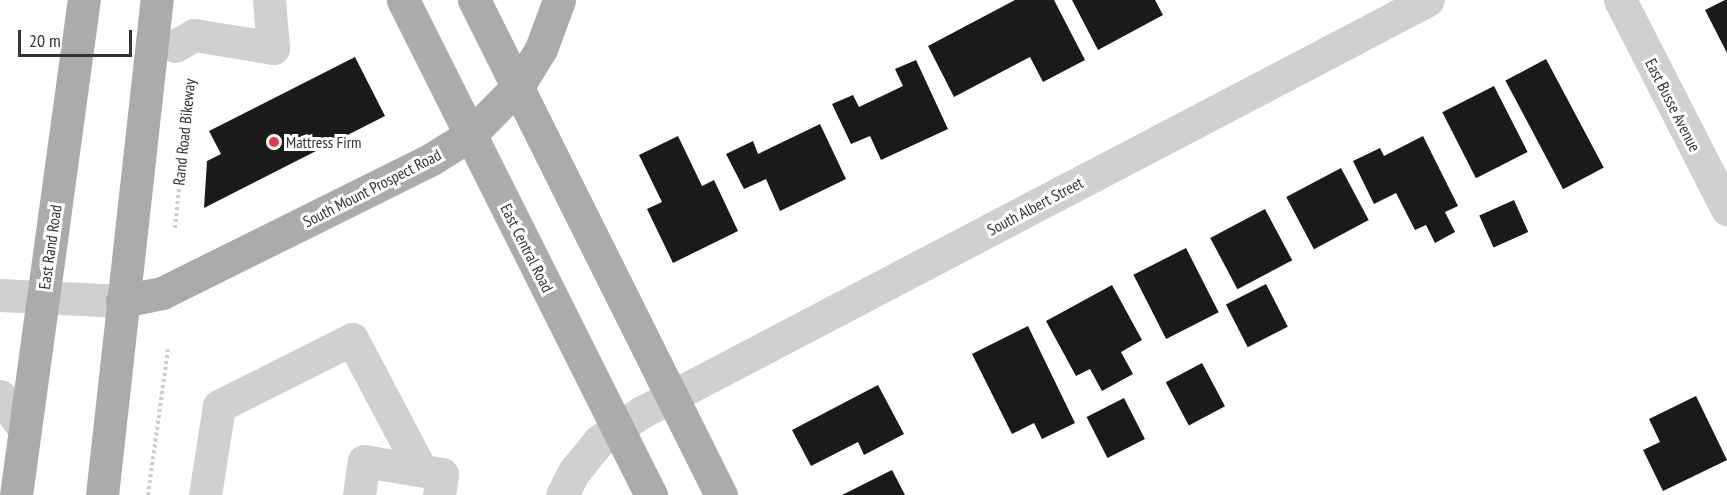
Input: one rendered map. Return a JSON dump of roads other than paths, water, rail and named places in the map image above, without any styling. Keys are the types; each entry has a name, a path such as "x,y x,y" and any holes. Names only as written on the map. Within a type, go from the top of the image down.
{"main road":[{"name":"East Rand Road","path":"16,495 84,0"},
{"path":"102,495 157,0"},
{"name":"East Central Road","path":"403,0 470,135 629,419 651,495"},
{"path":"474,0 519,86 721,495"},
{"name":"South Mount Prospect Road","path":"122,301 162,293 430,160 470,135 519,86 541,49 558,0"}],"street":[{"path":"185,40 273,48 269,0"},
{"name":"South Albert Street","path":"562,495 583,460 629,419 1428,0"},
{"name":"East Busse Avenue","path":"1620,0 1727,209"},
{"path":"0,295 42,299 122,301"},
{"path":"205,495 219,406 352,339 430,482"},
{"path":"0,396 25,430"},
{"path":"359,495 364,461 430,482"}],"place":[{"name":"Mattress Firm","path":"274,142"}]}
